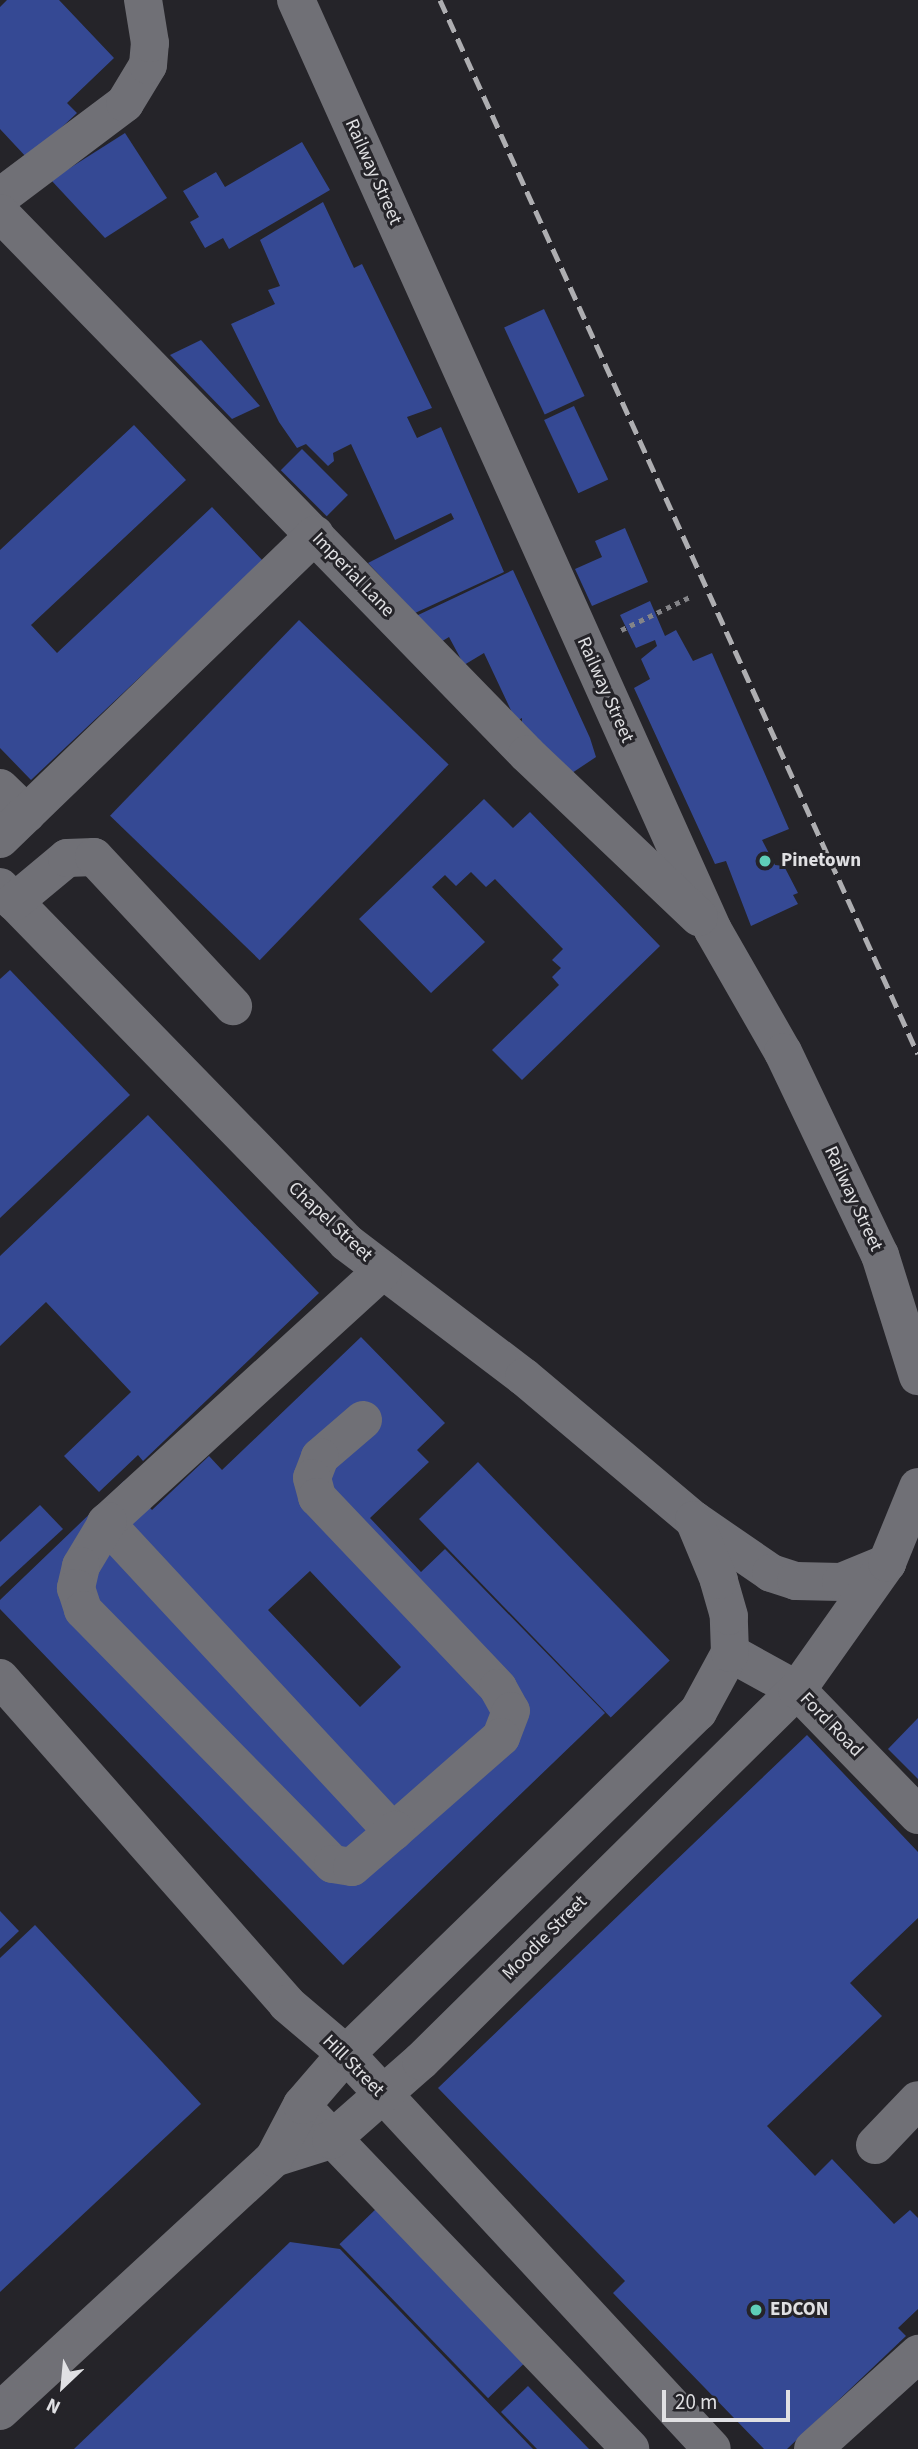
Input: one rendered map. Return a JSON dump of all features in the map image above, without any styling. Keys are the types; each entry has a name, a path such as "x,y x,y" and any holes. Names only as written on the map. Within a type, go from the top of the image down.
{"street":[{"path":"0,197 125,103 148,65 150,43 143,0"},
{"name":"Railway Street","path":"296,0 713,930 783,1052 880,1255 918,1376"},
{"name":"Imperial Lane","path":"0,213 527,754 713,930"},
{"path":"0,788 13,827 315,536"},
{"path":"7,895 67,858 94,858 233,1006"},
{"name":"Chapel Street","path":"7,895 346,1242 524,1377 694,1520 771,1573 796,1581 817,1585 841,1582 887,1563"},
{"path":"363,1420 320,1457 312,1478 317,1497 498,1688 511,1711 501,1737 352,1867 333,1864 83,1610 76,1588 81,1566 108,1521 383,1270"},
{"path":"797,1690 859,1609 887,1563 918,1487"},
{"name":"Chapel Street","path":"694,1520 719,1580 729,1616 730,1653"},
{"path":"108,1521 395,1830"},
{"name":"Ford Road","path":"730,1653 797,1690 918,1815"},
{"name":"Moodie Street","path":"0,2411 274,2158 302,2105 346,2054 682,1729 704,1702 730,1653"},
{"name":"Hill Street","path":"0,1678 287,2004 346,2054 712,2449"},
{"name":"Moodie Street","path":"274,2158 331,2140 421,2060 797,1690"},
{"path":"875,2145 918,2100"},
{"path":"302,2105 331,2140 630,2449"},
{"path":"813,2449 918,2354"}],"path":[{"path":"586,647 692,596"}],"building":[{"path":"7,0 59,0 114,58 67,103 77,113 28,159 0,129 0,7"},
{"path":"125,133 167,198 105,238 51,180"},
{"path":"302,142 330,190 229,249 223,238 205,248 190,222 199,217 183,191 216,172 225,187"},
{"path":"323,202 354,268 362,264 432,408 407,417 417,438 441,427 504,572 415,613 368,563 454,519 451,513 395,540 351,444 333,453 334,461 328,466 306,444 297,448 279,422 231,324 275,304 268,290 280,286 260,240"},
{"path":"544,309 585,396 545,415 504,328"},
{"path":"201,340 260,406 232,419 170,355"},
{"path":"574,406 608,479 578,493 544,420"},
{"path":"134,425 186,480 31,625 57,653 212,507 263,561 31,780 0,748 0,550"},
{"path":"302,449 348,495 327,516 281,470"},
{"path":"625,528 648,582 592,606 575,569 602,557 595,541"},
{"path":"513,570 590,738 596,757 569,775 522,726 522,718 516,721 484,653 464,665 449,637 439,643 416,616"},
{"path":"650,601 665,636 676,630 693,661 712,653 789,829 762,840 775,865 784,866 798,893 793,895 798,904 751,926 726,861 715,864 634,688 650,679 641,659 657,646 655,640 636,648 620,615"},
{"path":"299,620 449,764 260,960 110,816"},
{"path":"484,799 513,828 530,812 660,946 522,1080 492,1050 559,985 552,977 561,968 552,960 563,949 495,879 486,887 471,872 456,886 445,875 432,887 485,942 431,993 359,919"},
{"path":"10,970 130,1095 0,1218 0,979"},
{"path":"148,1115 319,1293 143,1461 138,1455 99,1492 64,1456 131,1392 46,1302 0,1346 0,1256"},
{"path":"361,1337 445,1423 417,1450 429,1462 370,1518 421,1572 445,1549 605,1713 343,1965 0,1609 0,1600 124,1481 152,1510 209,1456 222,1470","holes":["310,1571 401,1667 360,1707 268,1610"]},
{"path":"478,1462 670,1661 611,1717 419,1519"},
{"path":"40,1505 63,1529 0,1587 0,1542"},
{"path":"918,1718 918,1779 888,1749"},
{"path":"807,1735 918,1852 918,1918 850,1983 882,2016 767,2126 815,2176 832,2159 894,2224 910,2210 918,2218 918,2309 898,2328 906,2336 787,2449 764,2449 613,2293 625,2281 438,2088"},
{"path":"0,1911 19,1931 0,1949"},
{"path":"35,1925 201,2104 0,2292 0,1958"},
{"path":"379,2206 528,2360 488,2398 339,2244"},
{"path":"290,2242 340,2249 533,2449 74,2449"},
{"path":"528,2386 589,2449 537,2449 501,2412"}],"railway":[{"path":"440,0 918,1054"}],"place":[{"name":"Pinetown","path":"765,861"},
{"name":"EDCON","path":"756,2310"}]}
